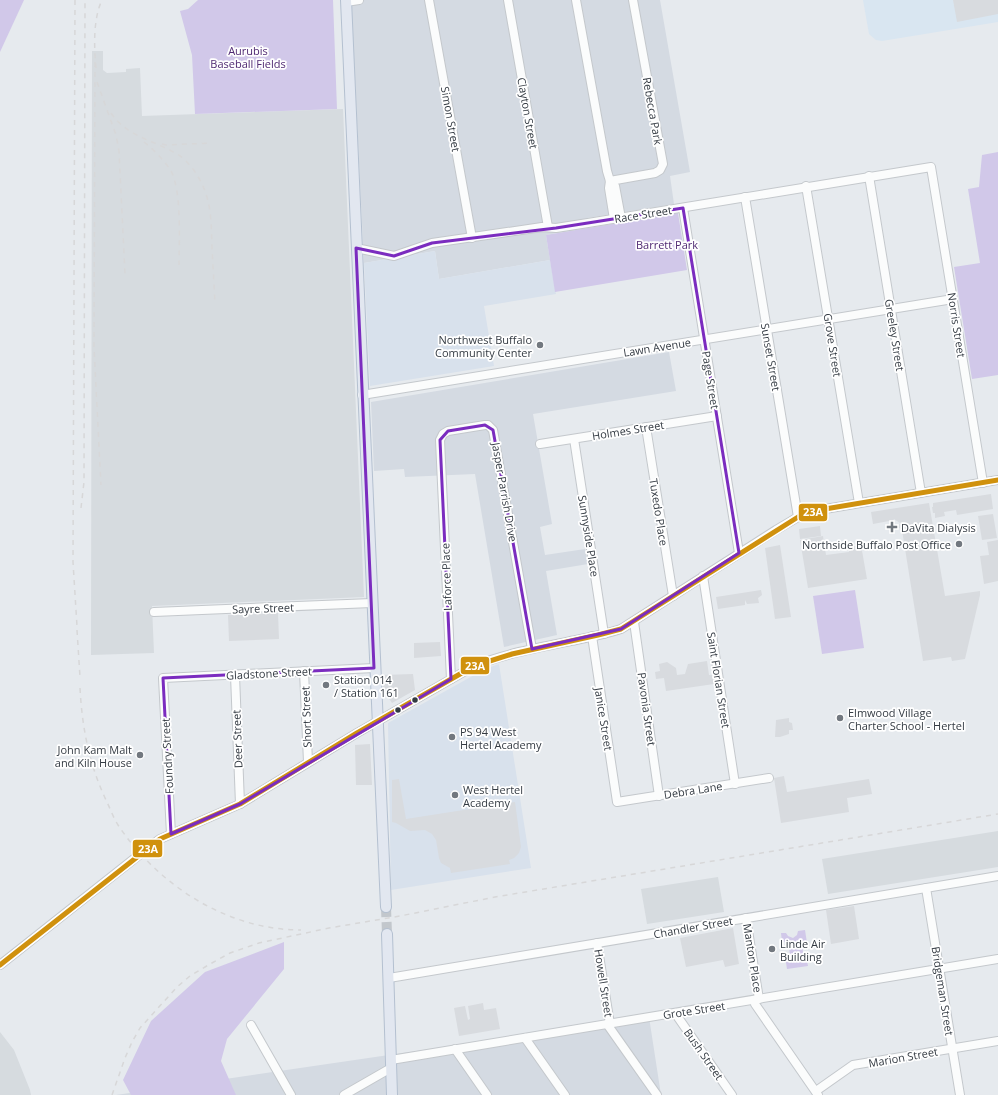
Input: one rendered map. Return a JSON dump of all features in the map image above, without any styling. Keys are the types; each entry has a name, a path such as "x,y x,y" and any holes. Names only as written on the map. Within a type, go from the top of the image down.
{"main road":[{"path":"346,1 374,668 386,907"},
{"path":"387,934 392,1095"}],"street":[{"path":"346,1 359,0"},
{"name":"Simon Street","path":"429,0 472,238"},
{"name":"Clayton Street","path":"508,0 548,227"},
{"path":"576,0 607,171 610,181 615,186 617,218"},
{"name":"Rebecca Park","path":"610,181 655,173 660,170 663,164 633,0"},
{"name":"Race Street","path":"356,248 394,256 432,243 548,227 556,228 683,208 806,186 931,167"},
{"name":"Norris Street","path":"931,167 983,483"},
{"name":"Greeley Street","path":"869,176 921,493"},
{"name":"Grove Street","path":"806,186 859,503"},
{"name":"Sunset Street","path":"745,196 798,517"},
{"name":"Page Street","path":"683,208 739,553"},
{"name":"Lawn Avenue","path":"362,396 953,299"},
{"name":"Holmes Street","path":"540,444 717,416"},
{"name":"Jasper Parrish Drive","path":"442,475 440,440 443,434 448,431 485,425 492,427 532,649"},
{"name":"Tuxedo Place","path":"646,427 674,596"},
{"name":"Sunnyside Place","path":"574,439 604,634"},
{"name":"Laforce Place","path":"442,475 451,679"},
{"path":"0,965 160,839 240,804 377,721 474,666 494,658 621,629 798,517 825,509 998,480"},
{"name":"Saint Florian Street","path":"703,576 735,784"},
{"name":"Sayre Street","path":"154,612 372,603"},
{"name":"Pavonia Street","path":"634,622 659,796"},
{"name":"Janice Street","path":"592,636 617,802"},
{"name":"Gladstone Street","path":"163,678 374,668"},
{"name":"Short Street","path":"304,671 308,762"},
{"name":"Deer Street","path":"235,675 240,804"},
{"name":"Foundry Street","path":"163,678 171,834"},
{"name":"Debra Lane","path":"617,802 768,778"},
{"name":"Chandler Street","path":"389,978 998,876"},
{"name":"Bridgeman Street","path":"926,888 960,1095"},
{"name":"Manton Place","path":"746,918 757,999 755,1004 817,1093"},
{"name":"Howell Street","path":"597,943 608,1024 657,1095"},
{"name":"Grote Street","path":"391,1064 455,1049 998,959"},
{"name":"Bush Street","path":"675,1013 732,1095"},
{"path":"251,1025 291,1095"},
{"path":"525,1038 565,1095"},
{"name":"Marion Street","path":"817,1093 854,1066 998,1040"},
{"path":"455,1049 487,1095"},
{"path":"344,1095 391,1064"}],"highlighted area":[{"path":"683,208 739,553 621,629 532,649 493,430 485,425 448,431 440,440 451,679 240,804 171,834 163,678 374,668 356,248 394,256 432,243 556,228"}],"shaded area":[{"path":"351,0 660,0 690,172 670,176 674,204 587,218 588,228 546,235 550,260 439,279 435,251 364,263"},
{"path":"863,0 998,0 998,22 882,41 876,40 869,34"},
{"path":"953,0 998,0 998,14 957,22"},
{"path":"92,51 103,51 103,70 107,73 126,72 126,69 140,68 142,116 343,109 364,597 152,606 154,653 91,655"},
{"path":"435,251 439,279 550,260 556,294 484,306 494,366 370,386 364,263"},
{"path":"669,352 676,391 533,414 552,524 540,527 545,555 585,549 588,564 546,571 557,635 504,647 475,474 405,477 404,469 374,471 371,402"},
{"path":"991,494 993,509 957,515 956,510 944,512 945,516 935,518 935,513 933,513 933,503"},
{"path":"929,503 945,596 980,591 965,659 952,661 951,657 923,661 902,530 898,527 900,523 894,519 892,523 889,521 873,524 871,512"},
{"path":"993,514 997,538 982,540 978,516"},
{"path":"820,526 821,536 800,539 799,529"},
{"path":"823,536 826,555 849,552 849,547 861,545 867,579 808,588 800,540"},
{"path":"998,540 998,581 984,584 980,556 989,555 987,542"},
{"path":"780,545 791,617 775,619 765,548"},
{"path":"761,590 762,595 758,598 759,603 747,604 745,600 745,605 718,609 716,597"},
{"path":"278,613 279,639 229,641 228,615"},
{"path":"440,642 441,656 414,658 414,643"},
{"path":"707,661 709,675 712,675 714,684 666,691 664,678 656,679 655,672 660,671 659,664 667,662 676,668 677,675 685,674 688,664"},
{"name":"West Hertel Academy","path":"499,664 531,868 391,890 388,723 485,669"},
{"path":"413,674 415,690 392,703 383,694 383,675"},
{"path":"789,718 789,722 792,723 793,730 789,730 789,734 775,737 776,720"},
{"path":"370,744 372,785 356,785 355,745"},
{"path":"784,776 787,792 869,779 872,794 847,798 849,812 781,823 774,778"},
{"path":"399,779 406,819 515,802 521,847 519,853 514,858 509,860 510,864 451,873 450,868 441,863 436,840 432,834 425,830 410,831 392,822 392,780"},
{"path":"998,831 998,867 828,894 822,859"},
{"path":"718,877 724,912 647,924 641,889"},
{"path":"854,906 859,939 831,944 826,910"},
{"path":"733,928 739,964 725,967 723,960 686,967 680,938"},
{"path":"483,1003 484,1010 496,1008 500,1029 459,1036 454,1008 465,1006 468,1020 470,1019 468,1006"},
{"path":"649,1017 661,1095 116,1095"},
{"path":"0,1032 14,1050 31,1095 0,1095"}],"green space":[{"path":"0,0 24,0 0,52"},
{"name":"Aurubis Baseball Fields","path":"198,0 333,0 337,109 195,114 192,55 180,11 188,9"},
{"path":"998,152 998,375 972,379 954,267 980,263 968,189 979,187 982,155"},
{"name":"Barrett Park","path":"678,213 687,270 555,292 546,235"},
{"path":"855,590 864,648 822,654 813,596"},
{"path":"805,930 807,943 802,944 804,960 807,960 808,966 787,969 785,956 790,955 788,941 782,942 781,933 786,933 788,936 793,938 797,935 798,931"},
{"path":"284,942 284,969 227,1039 221,1061 236,1095 131,1095 123,1080 151,1021 205,972"}],"tunnel":[{"path":"386,907 387,934"}],"railway":[{"path":"75,0 73,562 77,626"},
{"path":"81,508 84,482 85,0"},
{"path":"96,68 96,24 102,0"},
{"path":"95,62 94,348 101,485"},
{"path":"97,82 116,135 119,151 125,274"},
{"path":"111,113 124,127 140,137 167,148 185,160 204,188 211,217 215,303"},
{"path":"144,142 165,163 175,180 179,217 179,265"},
{"path":"162,144 211,143"},
{"path":"77,630 80,677"},
{"path":"80,688 87,745 95,773 116,822 134,847 153,867 174,885 221,913 247,922 274,928 301,930"},
{"path":"112,1095 125,1058 140,1028 177,987 190,976 230,953 259,943 329,928 400,916 495,897 998,814"}],"transit line":[{"name":"23A","path":"0,965 160,839 240,804 357,733 474,666 512,654 621,629 798,517 825,509 998,480"}],"place":[{"name":"Northwest Buffalo Community Center","path":"540,345"},
{"name":"DaVita Dialysis","path":"892,527"},
{"name":"Northside Buffalo Post Office","path":"959,544"},
{"name":"Station 014 / Station 161","path":"326,685"},
{"name":"Elmwood Village Charter School - Hertel","path":"840,718"},
{"name":"PS 94 West Hertel Academy","path":"452,737"},
{"name":"John Kam Malt and Kiln House","path":"140,755"},
{"name":"West Hertel Academy","path":"455,795"},
{"name":"Linde Air Building","path":"772,949"}]}
